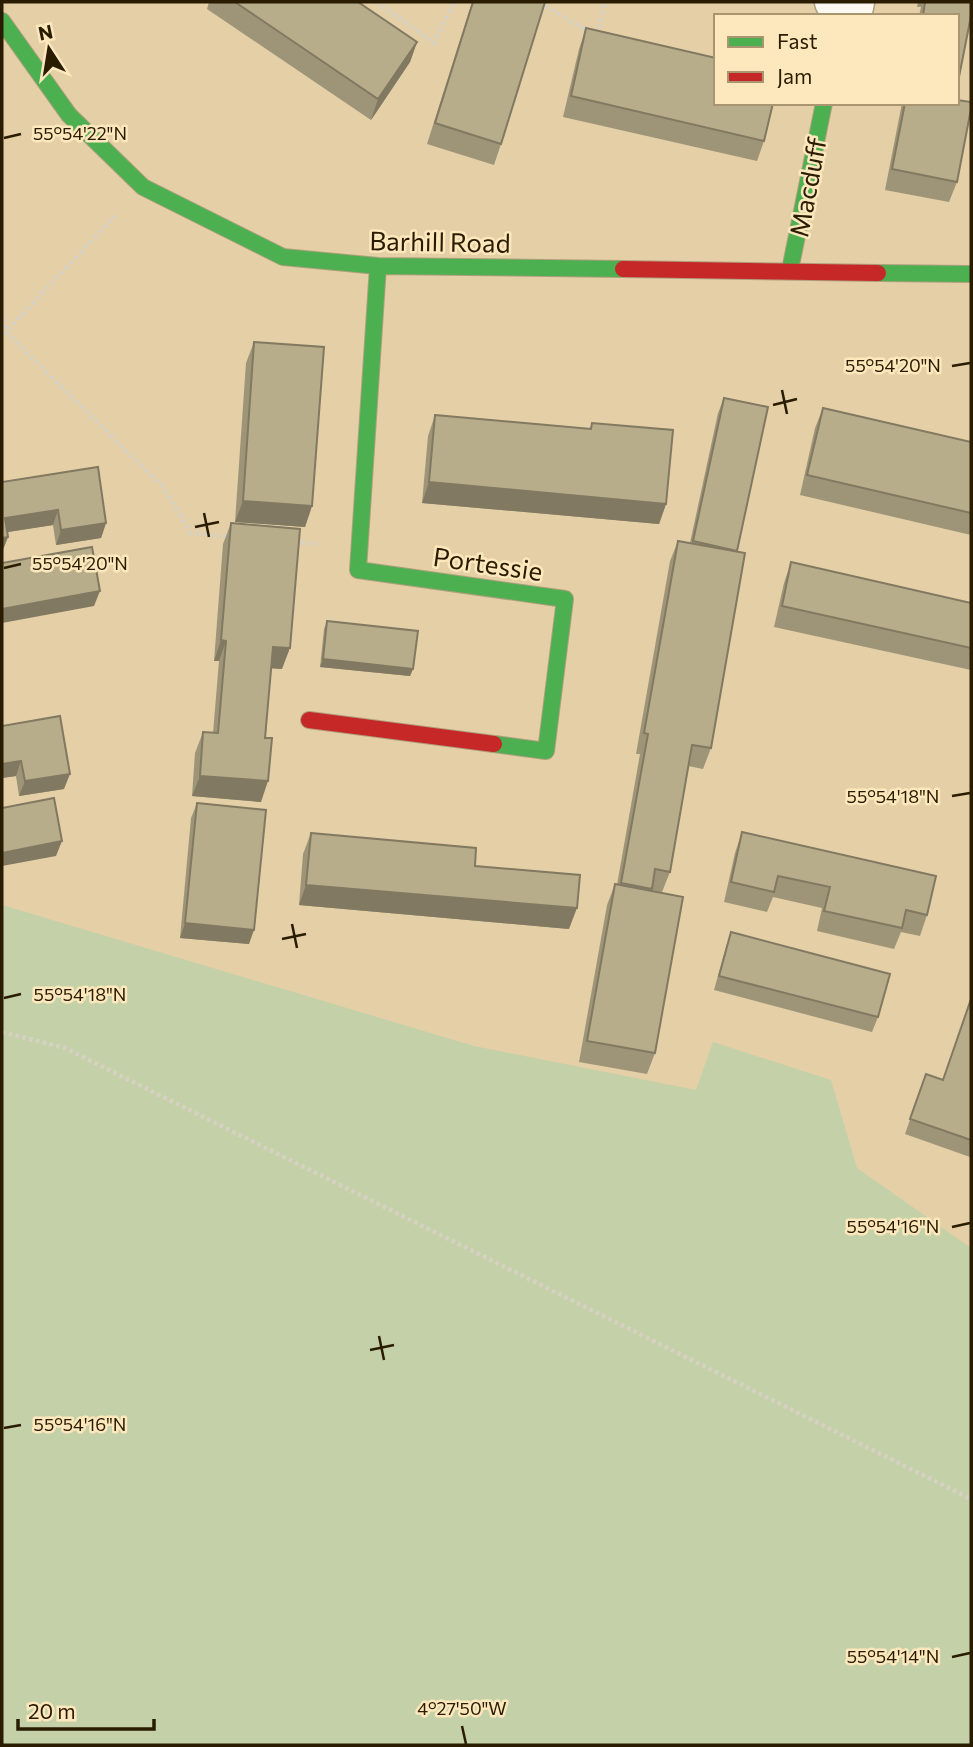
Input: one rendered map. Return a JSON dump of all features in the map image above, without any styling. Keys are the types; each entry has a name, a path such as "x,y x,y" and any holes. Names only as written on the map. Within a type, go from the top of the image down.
{"street":[{"name":"Barhill Road","path":"2,21 69,115 143,187 283,257 378,266 971,274"},
{"name":"Macduff","path":"790,270 824,105"},
{"name":"Portessie","path":"309,720 546,751 565,598 358,570 378,266"}],"path":[{"path":"376,2 434,43 454,2"},
{"path":"532,2 547,7 596,36 610,39"},
{"path":"596,36 605,2"},
{"path":"4,332 143,187"},
{"path":"2,311 4,332 163,487 191,533 243,538"},
{"path":"282,541 360,548"},
{"path":"2,1032 65,1048 971,1499"}],"green space":[{"path":"2,905 474,1046 696,1090 713,1042 831,1080 857,1168 971,1248 971,1745 2,1745"}],"building":[{"path":"235,2 358,2 417,42 378,99"},
{"path":"473,2 545,2 501,144 435,123"},
{"path":"925,2 971,2 971,16 959,77 959,14 923,14"},
{"path":"586,28 714,58 714,105 773,105 764,141 571,96"},
{"path":"959,100 971,102 957,182 892,169 905,105 959,105"},
{"path":"254,342 324,347 312,506 243,501"},
{"path":"724,398 768,407 737,551 693,541"},
{"path":"823,408 971,442 971,513 807,475"},
{"path":"435,415 591,429 592,423 673,430 666,504 429,482"},
{"path":"98,467 106,523 61,530 58,510 5,518 8,537 2,538 2,482"},
{"path":"231,523 300,529 290,648 273,647 265,738 272,738 268,781 200,776 203,732 218,733 226,641 221,640"},
{"path":"678,541 745,553 711,748 692,745 670,872 655,869 652,889 621,883 648,734 644,733"},
{"path":"92,547 100,591 2,609 2,563"},
{"path":"791,562 971,603 971,648 782,606"},
{"path":"327,621 418,631 413,669 323,659"},
{"path":"60,716 70,774 25,781 21,761 2,764 2,726"},
{"path":"54,798 62,841 2,853 2,808"},
{"path":"197,803 266,810 254,930 185,923"},
{"path":"742,832 936,876 927,915 906,910 902,928 824,911 830,887 778,876 774,892 731,882"},
{"path":"311,833 476,848 475,866 580,875 577,908 306,885"},
{"path":"615,884 683,897 655,1053 587,1041"},
{"path":"731,932 890,974 878,1017 719,976"},
{"path":"971,999 971,1140 910,1119 926,1074 943,1080"}],"traffic: fast":[{"path":"2,21 69,115 143,187 283,257 378,266 623,269"},
{"path":"790,270 824,105"},
{"path":"378,266 358,570 565,599 546,751 494,744"},
{"path":"878,273 971,274"}],"traffic: jam":[{"path":"623,269 878,273"},
{"path":"309,720 494,744"}]}
